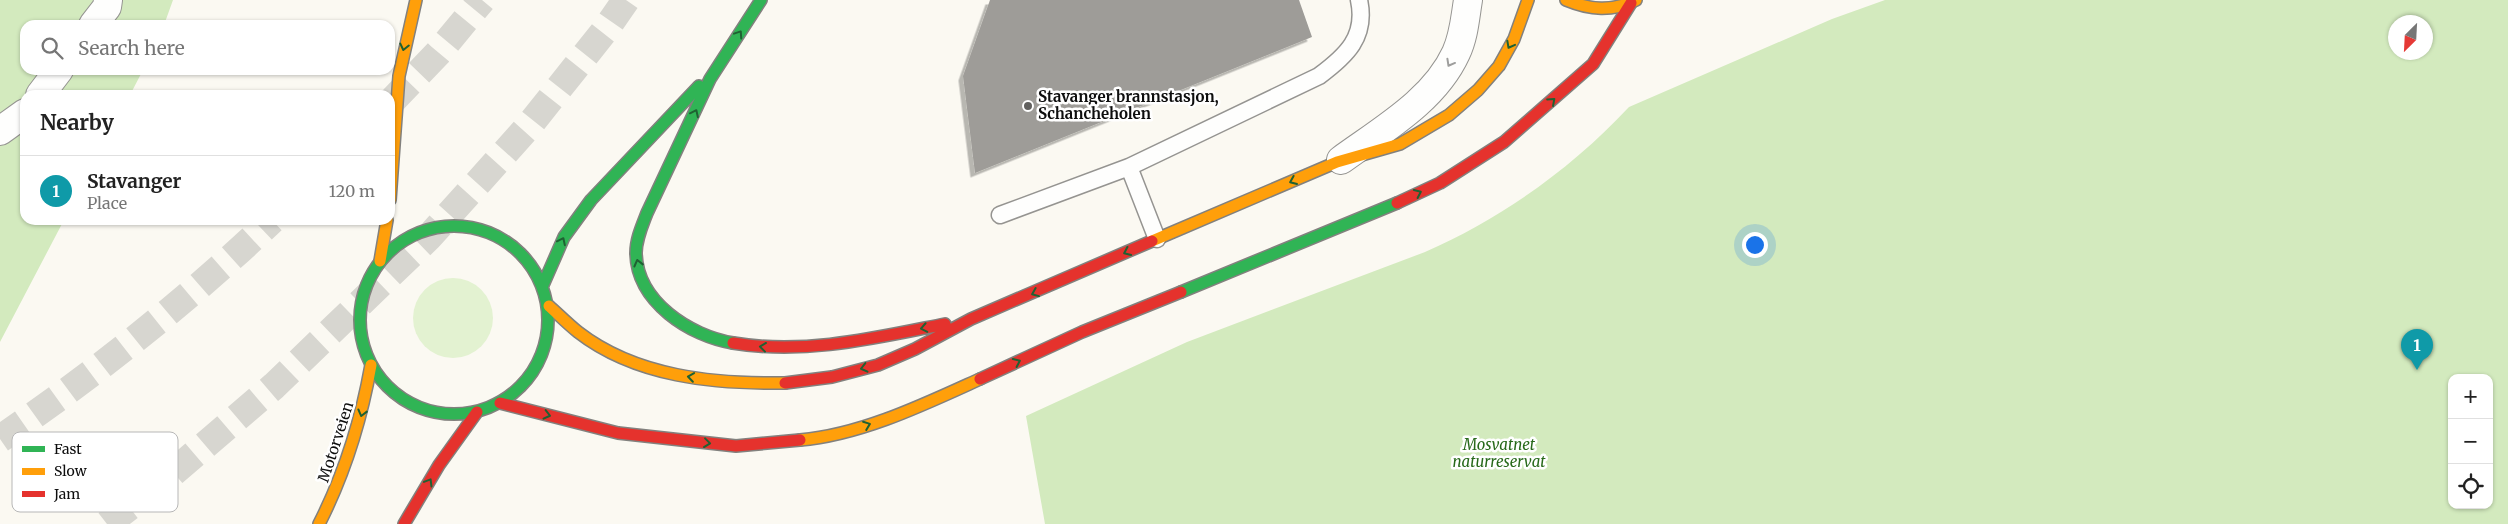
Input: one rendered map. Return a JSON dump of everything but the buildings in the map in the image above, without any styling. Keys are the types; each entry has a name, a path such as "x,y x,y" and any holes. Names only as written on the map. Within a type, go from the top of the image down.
{"main road":[{"path":"395,137 396,100 402,51 416,0"},
{"path":"761,0 717,67 647,215 636,252 642,280 654,299 674,320 695,332 727,341 767,348 816,348 971,318"},
{"path":"549,306 578,332 608,351 640,365 682,376 740,384 792,383 878,365 915,349 971,318 1080,274 1338,162 1400,144 1449,115 1478,90 1499,66 1514,40 1528,0"},
{"path":"1566,0 1588,8 1609,9 1633,2"},
{"path":"500,404 618,433 736,446 825,438 850,432 954,391 1082,332 1374,214 1440,183 1504,142 1593,64 1633,2"},
{"path":"543,286 564,237 591,200 717,67"},
{"path":"380,261 386,225"},
{"path":"454,225 482,229 508,242 529,261 543,286 549,306 548,335 539,362 523,386 500,404 477,412 446,415 416,407 390,390 371,365 361,340 359,312 366,285 380,261 400,242 426,229 454,225"},
{"name":"Motorveien","path":"319,524 334,496 354,444 364,409 371,365"},
{"path":"404,524 439,465 477,412"}],"street":[{"path":"97,20 107,6 108,0"},
{"path":"1338,162 1426,95 1445,72 1456,52 1463,33 1468,0"},
{"path":"44,90 55,75"},
{"path":"0,131 20,117"}],"lane":[{"path":"1000,215 1129,167 1319,76 1342,59 1360,30 1359,0"},
{"path":"1129,167 1157,239"}],"green space":[{"path":"0,0 173,0 166,20 20,20 20,75 140,75 133,90 20,90 20,225 61,225 0,342"},
{"name":"Mosvatnet naturreservat","path":"1885,0 2508,0 2508,524 1045,524 1026,416 1187,342 1425,252 1453,239 1508,208 1534,190 1583,151 1629,107 1832,19"},
{"path":"453,278 468,281 481,290 490,303 493,318 490,333 481,346 468,355 453,358 438,355 425,346 416,333 413,318 416,303 425,290 438,281"}],"tunnel":[{"path":"395,98 438,53 482,0"},
{"path":"178,468 274,386 429,237 528,127 606,29 626,0"},
{"path":"0,439 140,335 208,279 267,225"},
{"path":"107,524 122,512"}],"traffic: fast":[{"path":"733,343 700,333 669,314 646,287 639,271 636,248 647,213 710,79 761,0"},
{"path":"543,285 564,237 591,200 699,86"},
{"path":"1181,292 1397,203"},
{"path":"463,226 472,227 499,237 521,253 537,275 541,284 547,302 548,320 547,338 541,356 537,365 521,387 499,403 490,407 472,413 445,414 436,413 409,403 394,393 381,380 371,365 361,338 360,311 361,302 371,275 381,260 394,247 409,237 436,227 463,226"}],"traffic: slow":[{"path":"395,131 399,76 416,0"},
{"path":"1152,241 1337,162 1400,144 1449,115 1478,90 1499,66 1514,39 1528,0"},
{"path":"1566,0 1592,8 1610,8 1636,0"},
{"path":"380,261 386,225"},
{"path":"549,306 578,332 601,347 625,359 650,368 704,379 731,382 785,383"},
{"path":"319,524 337,486 351,446 371,365"},
{"path":"800,440 823,437 869,425 915,408 980,379"}],"traffic: jam":[{"path":"1397,203 1440,183 1504,142 1593,64 1631,3"},
{"path":"785,383 832,377 878,365 915,349 971,319 1152,241"},
{"path":"980,379 1082,332 1181,292"},
{"path":"733,343 760,346 813,346 866,339 945,324"},
{"path":"500,403 618,433 736,446 800,440"},
{"path":"404,524 439,465 477,412"}],"place":[{"name":"Stavanger brannstasjon, Schancheholen","path":"1028,106"},
{"name":"Stavanger","path":"2417,370"}]}
